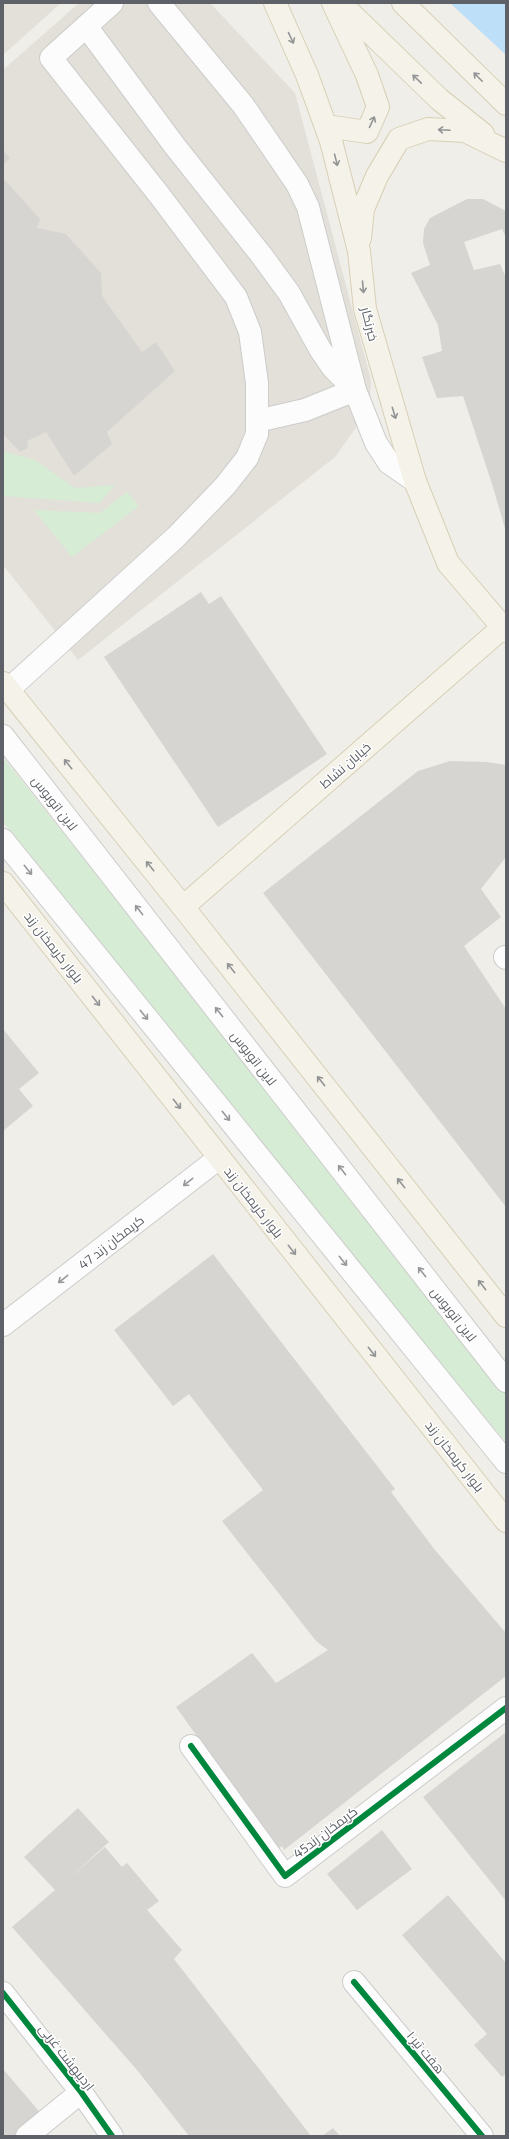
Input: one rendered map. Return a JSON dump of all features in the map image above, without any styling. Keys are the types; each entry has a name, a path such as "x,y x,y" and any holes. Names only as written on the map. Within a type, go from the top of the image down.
{"main road":[{"name":"خبرنگار","path":"275,3 307,75 326,126 359,251 365,309 415,481 448,563 504,630"},
{"path":"326,126 367,132 378,107 367,75 333,3"},
{"path":"340,3 438,99 504,150"},
{"path":"403,3 506,104"},
{"path":"359,251 364,209 377,176 399,139 428,129 465,131 504,150"},
{"name":"خیابان نشاط","path":"183,907 504,630"},
{"path":"6,686 183,907 506,1316"},
{"name":"بلوار کریمخان زند","path":"3,882 13,905 219,1158 506,1521"}],"street":[{"path":"6,686 176,536 225,486 247,458 257,434 257,383 250,332 236,297 160,196 51,58 112,3"},
{"path":"159,3 243,105 297,184 308,206 354,390 376,443 389,463 415,481"},
{"path":"86,26 174,145 262,256 289,293 324,355 333,368 354,390"},
{"path":"257,421 305,410 354,390"},
{"name":"لاین اتوبوس","path":"3,736 506,1380"},
{"path":"3,840 506,1462"},
{"name":"47 کریمخان زند","path":"3,1325 219,1158"},
{"name":"کریمخان زند45","path":"191,1746 285,1876 506,1708"},
{"name":"۱۰هفت تیر","path":"354,1982 482,2136"},
{"name":"اردیبهشت غربی","path":"5,2000 81,2092 112,2136"},
{"path":"27,2136 81,2092"}],"shaded area":[{"path":"3,3 61,3 3,55"},
{"path":"79,3 210,3 295,93 371,380 370,400 365,415 335,457 78,660 3,565 3,70"}],"green space":[{"path":"3,451 35,460 75,488 115,485 100,503 3,496"},
{"path":"127,492 139,506 72,557 34,510 100,513"},
{"path":"3,757 506,1393 506,1442 373,1286 3,822"}],"water":[{"path":"450,3 506,3 506,55"}],"building":[{"path":"3,150 10,158 3,165"},
{"path":"3,178 40,219 37,228 66,234 101,273 102,296 142,352 156,342 175,371 107,432 112,444 74,476 46,432 27,441 28,448 20,452 3,434"},
{"path":"467,199 483,199 506,211 506,238 502,229 464,242 474,270 500,264 506,278 506,532 463,396 437,398 429,377 422,357 442,351 438,325 411,273 430,265 423,243 424,229 430,218"},
{"path":"201,592 209,604 221,596 327,754 218,827 104,657"},
{"path":"450,761 487,762 506,765 506,857 481,889 501,917 464,946 506,1009 506,1207 263,893 418,771"},
{"path":"3,1029 39,1073 19,1089 33,1106 3,1131"},
{"path":"213,1254 395,1489 391,1492 435,1550 506,1633 506,1676 284,1850 282,1846 278,1849 176,1707 252,1653 276,1683 328,1650 316,1641 222,1521 263,1490 189,1394 173,1406 114,1330"},
{"path":"506,1732 506,1901 423,1797"},
{"path":"78,1808 109,1842 68,1879 105,1847 122,1867 127,1863 159,1901 147,1910 182,1950 174,1959 311,2136 189,2136 137,2070 12,1927 55,1890 24,1857"},
{"path":"382,1830 412,1869 357,1910 327,1874"},
{"path":"448,1895 506,1963 506,2074 502,2077 474,2045 487,2034 402,1935"},
{"path":"3,2069 43,2116 18,2136 3,2136"},
{"path":"333,2128 340,2136 322,2136"}],"cycle path":[{"path":"191,1746 285,1876 506,1708"},
{"path":"354,1982 482,2136"},
{"path":"3,1993 81,2092 112,2136"}]}
